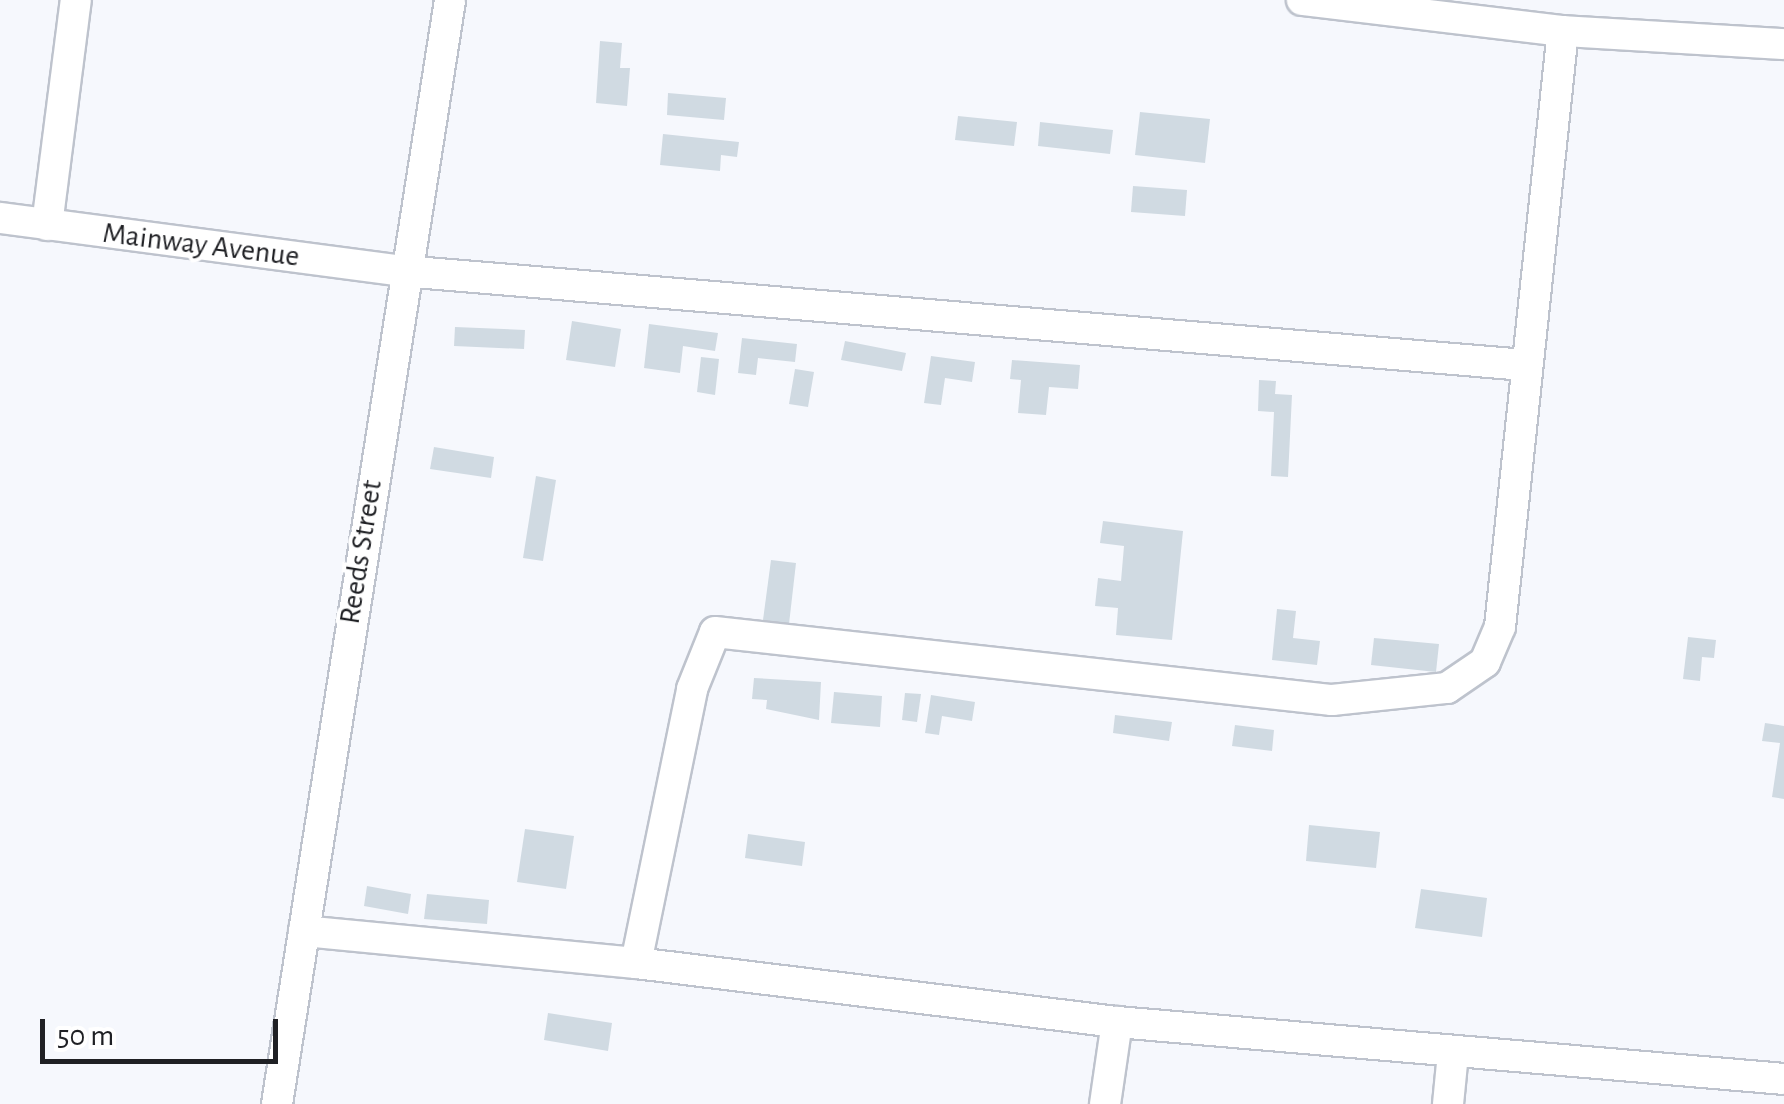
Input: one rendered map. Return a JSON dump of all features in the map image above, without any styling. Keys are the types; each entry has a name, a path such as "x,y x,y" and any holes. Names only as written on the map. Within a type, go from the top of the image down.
{"street":[{"path":"47,225 76,0"},
{"name":"Reeds Street","path":"277,1104 403,272 450,0"},
{"path":"1302,0 1563,31 1784,44"},
{"path":"636,963 692,689 715,632 1298,698 1388,699 1447,688 1485,662 1500,627 1524,366 1563,31"},
{"name":"Mainway Avenue","path":"0,218 403,272 1524,366"},
{"path":"304,931 636,963 1117,1022 1784,1079"},
{"path":"1106,1104 1117,1022"},
{"path":"1448,1104 1453,1053"}],"building":[{"path":"600,41 622,43 620,68 630,68 627,106 596,103"},
{"path":"668,93 726,98 724,120 667,115"},
{"path":"1140,112 1210,119 1205,163 1135,155"},
{"path":"958,116 1017,122 1014,146 955,140"},
{"path":"1040,122 1113,130 1110,154 1038,146"},
{"path":"663,134 739,142 737,157 721,155 720,171 660,165"},
{"path":"1133,186 1187,190 1185,216 1131,212"},
{"path":"572,321 621,329 615,367 566,360"},
{"path":"649,324 718,333 715,351 683,346 680,373 644,368"},
{"path":"455,327 525,330 524,349 454,346"},
{"path":"742,338 797,344 795,362 758,358 756,375 738,373"},
{"path":"845,341 906,353 902,371 841,360"},
{"path":"931,356 975,362 972,382 945,378 941,405 924,403"},
{"path":"701,357 719,359 715,395 697,392"},
{"path":"1012,360 1080,365 1078,389 1049,387 1046,415 1018,413 1021,380 1010,379"},
{"path":"795,369 814,372 808,407 789,404"},
{"path":"1259,380 1276,381 1275,394 1292,395 1288,477 1271,476 1274,412 1258,411"},
{"path":"434,447 494,457 491,478 430,469"},
{"path":"536,476 556,480 543,561 523,558"},
{"path":"1103,521 1183,531 1172,640 1116,635 1118,608 1095,606 1098,578 1121,581 1124,546 1100,543"},
{"path":"771,560 796,563 789,624 763,620"},
{"path":"1277,609 1296,611 1293,638 1320,641 1317,665 1272,660"},
{"path":"1688,637 1716,640 1714,658 1702,657 1700,681 1683,679"},
{"path":"1374,638 1439,644 1436,672 1371,665"},
{"path":"754,678 821,682 819,720 766,709 767,700 752,699"},
{"path":"834,692 882,696 880,727 831,723"},
{"path":"905,693 921,694 917,722 902,720"},
{"path":"931,695 975,702 972,721 942,716 939,735 925,733"},
{"path":"1115,715 1172,722 1169,741 1113,733"},
{"path":"1765,723 1784,726 1784,799 1772,797 1780,743 1762,741"},
{"path":"1235,725 1274,730 1272,751 1232,746"},
{"path":"1309,825 1380,832 1376,868 1306,861"},
{"path":"525,829 574,836 566,889 517,882"},
{"path":"748,834 805,842 802,866 745,858"},
{"path":"367,886 411,894 408,914 364,906"},
{"path":"1421,889 1487,898 1482,937 1415,928"},
{"path":"427,894 489,900 487,924 424,919"},
{"path":"548,1013 612,1023 608,1051 544,1040"}]}
